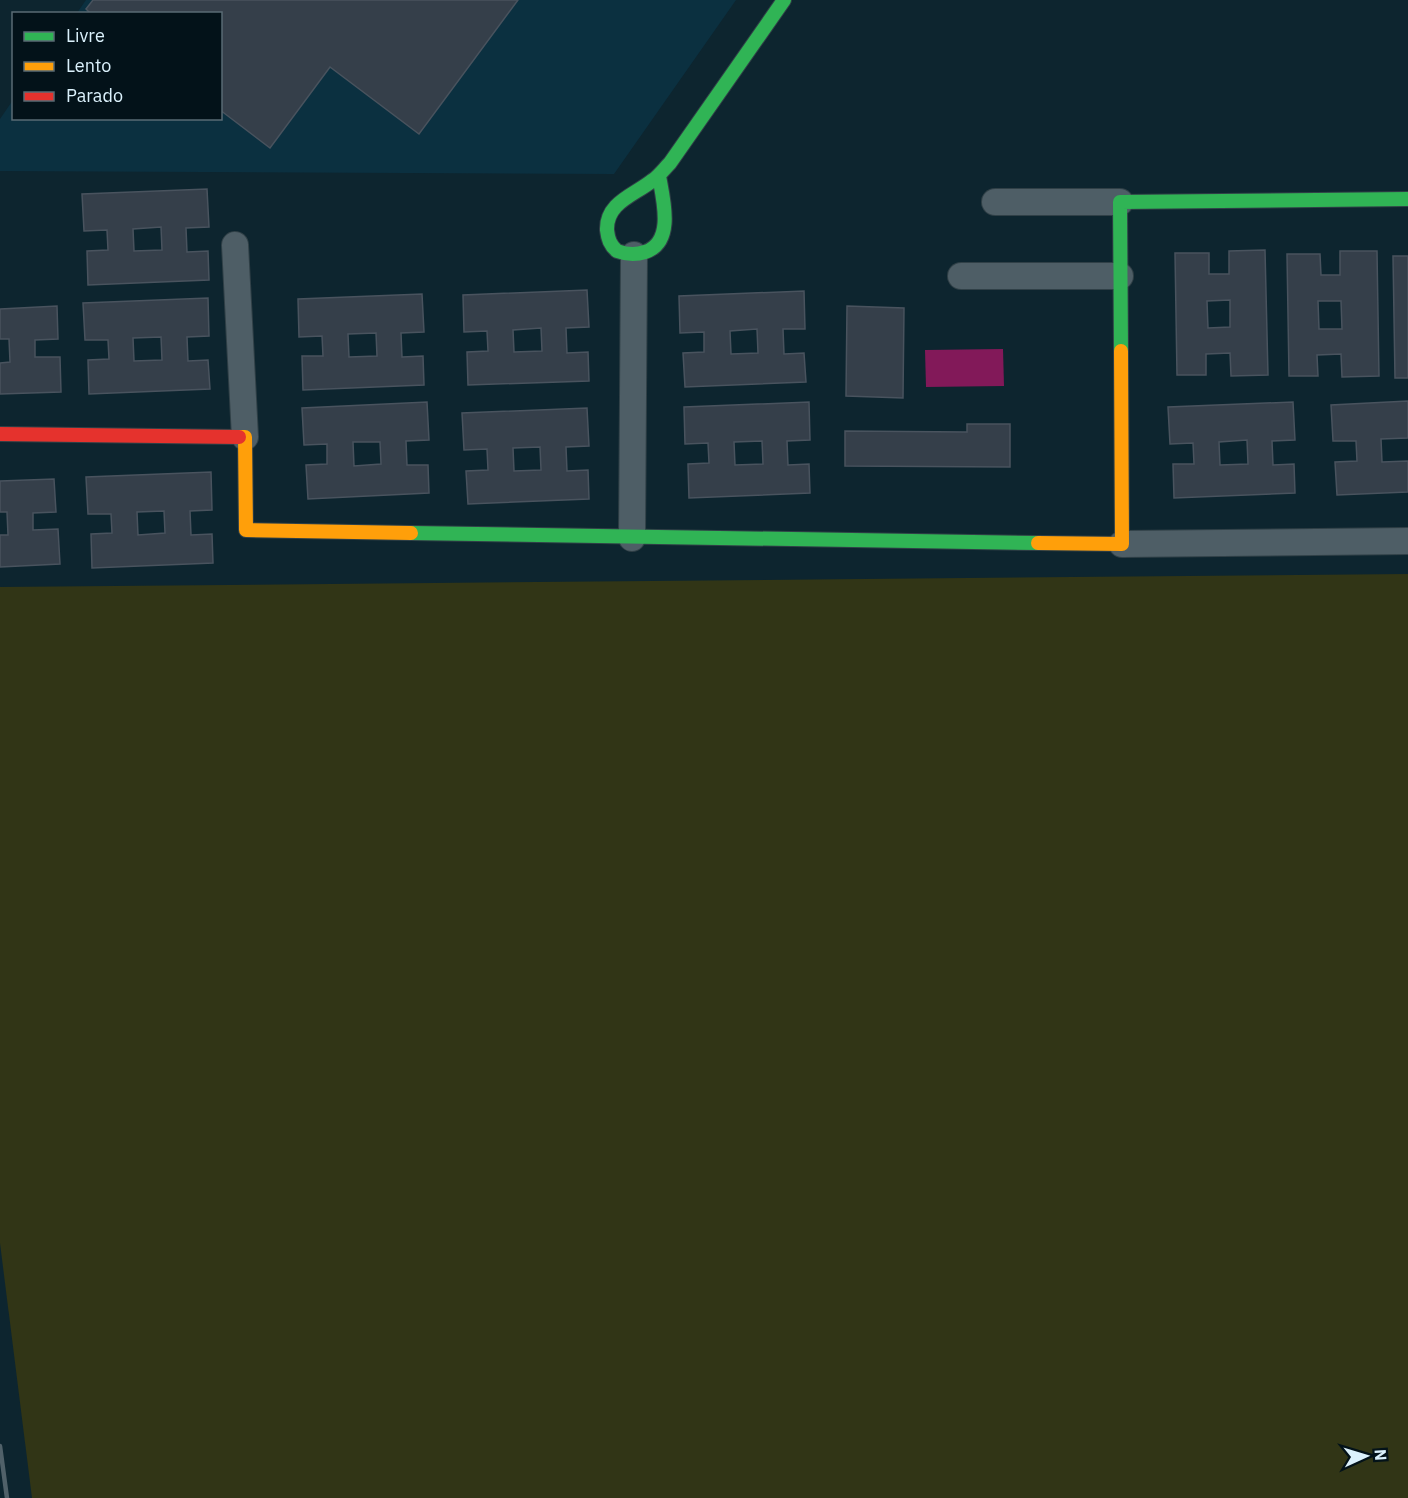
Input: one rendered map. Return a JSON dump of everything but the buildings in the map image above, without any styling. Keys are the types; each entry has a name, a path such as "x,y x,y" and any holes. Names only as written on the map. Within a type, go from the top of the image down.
{"street":[{"path":"659,176 665,231 661,241 650,251 634,255 616,252 610,244 607,229 610,215 619,202 659,176 784,0"},
{"path":"995,202 1408,199"},
{"path":"1120,202 1122,544"},
{"path":"236,245 245,437 246,530 632,538 1122,544 1408,541"},
{"path":"632,538 634,255"},
{"path":"960,276 1119,276"},
{"path":"0,434 245,437"}],"shaded area":[{"path":"86,0 736,0 614,174 0,171 0,119 12,101 12,120 222,120 222,12 78,12"},
{"path":"1003,349 1004,386 926,387 925,350"}],"green space":[{"path":"1408,574 1408,1498 32,1498 0,1243 0,587"}],"railway":[{"path":"0,1446 7,1498"}],"traffic: fast":[{"path":"659,176 665,219 660,239 654,247 638,254 617,251 611,244 607,233 611,212 623,200 655,178 670,163 784,0"},
{"path":"1121,351 1120,202 1408,199"},
{"path":"411,533 1038,543"}],"traffic: slow":[{"path":"1038,543 1122,544 1121,351"},
{"path":"239,437 245,437 246,530 411,533"}],"traffic: jam":[{"path":"0,434 239,437"}]}
